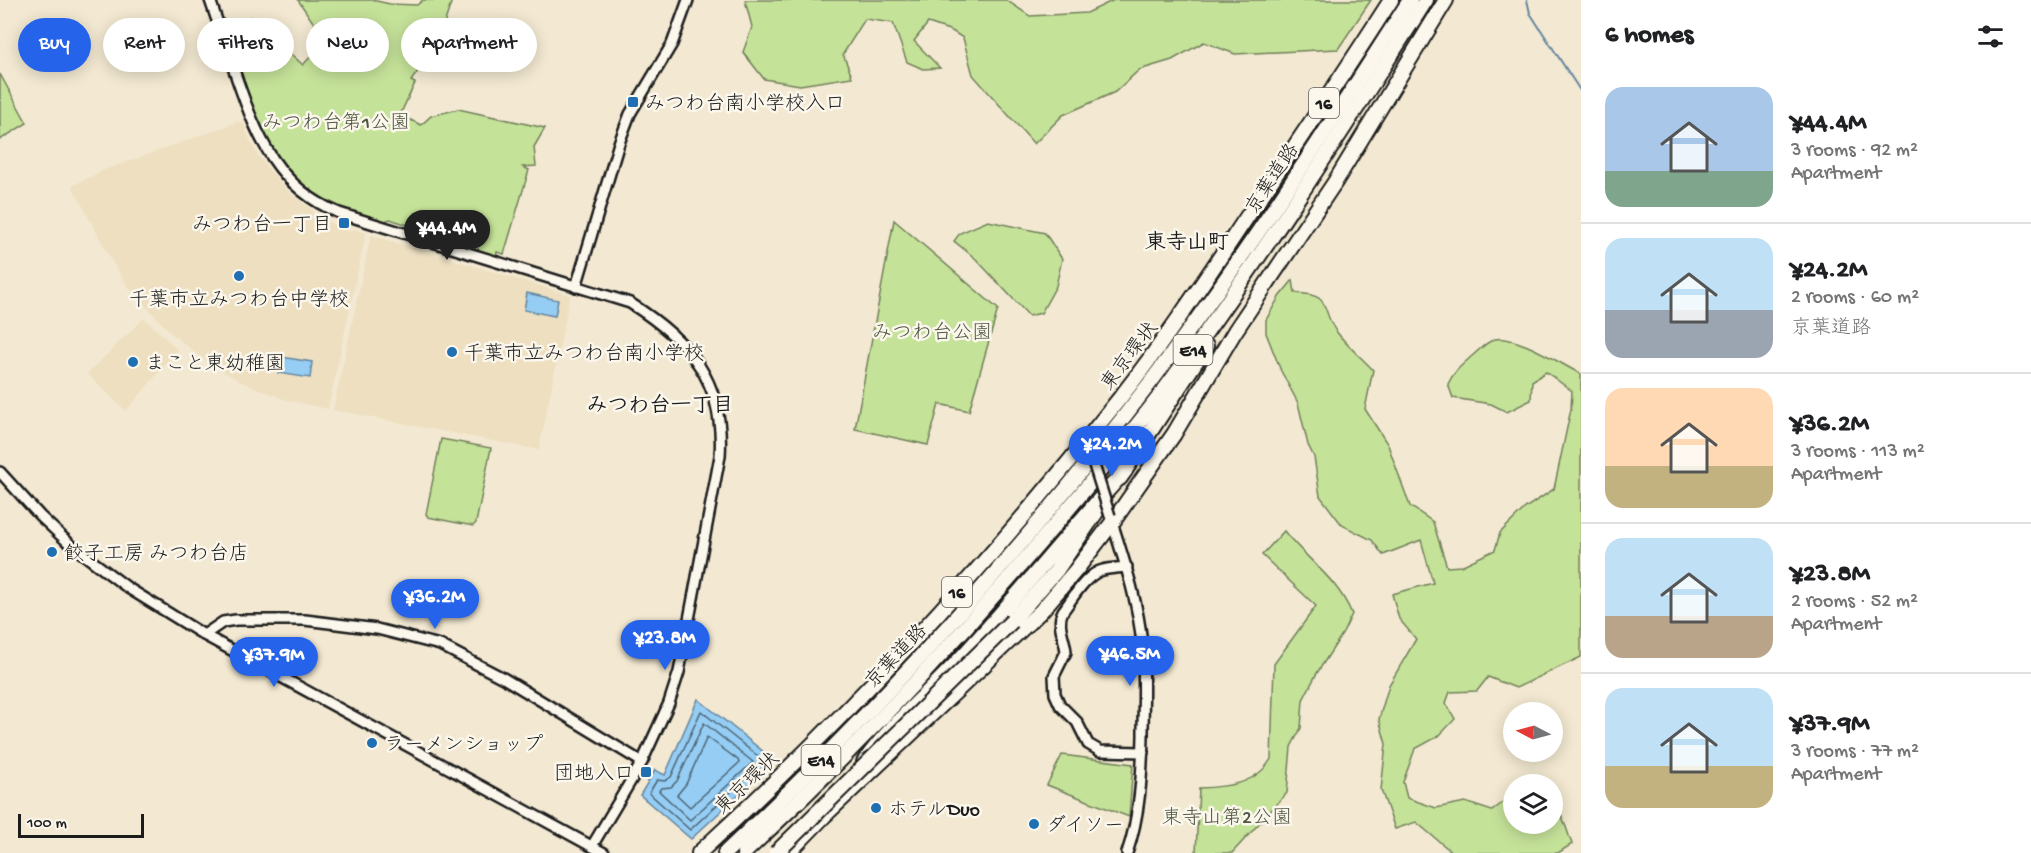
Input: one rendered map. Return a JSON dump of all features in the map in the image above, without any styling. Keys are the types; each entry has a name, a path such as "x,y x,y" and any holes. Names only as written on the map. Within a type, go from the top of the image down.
{"highway":[{"name":"東京環状","path":"699,853 762,796 920,635 1087,443 1188,307 1391,0"},
{"name":"京葉道路","path":"744,853 850,752 1103,444 1256,237 1410,0"},
{"name":"京葉道路","path":"725,853 919,669 1018,568 1112,457 1267,247 1426,0"},
{"path":"788,853 824,816 1041,611 1076,570 1174,434 1235,331 1335,182 1446,0"},
{"path":"776,853 1012,621 1056,571 1125,471 1267,247"},
{"path":"824,816 876,744 961,658 1069,532 1125,471"}],"street":[{"path":"210,0 249,113 264,147 292,183 306,195 322,206 339,213 630,303 652,316 687,347 706,378 717,405 721,427 718,472 679,672 664,717 642,762 592,846"},
{"path":"576,287 619,143 630,114 672,44 688,0"},
{"path":"1087,443 1127,567 1142,641 1143,752 1140,795 1133,835 1127,853"},
{"path":"0,472 40,516 71,545 128,588 204,634 604,853"},
{"path":"1127,567 1101,570 1095,573 1063,610 1059,624 1066,652 1054,676 1055,694 1060,705 1077,722 1088,744 1094,748 1100,751 1143,752"},
{"path":"204,634 223,622 236,620 305,620 377,629 440,645 489,670 642,762"}],"shaded area":[{"name":"千葉市立みつわ台中学校","path":"238,122 245,124 246,132 257,154 271,172 291,194 313,210 314,215 347,231 354,229 366,233 328,409 286,400 239,381 198,355 172,334 129,288 114,265 72,186 104,170"},
{"name":"千葉市立みつわ台南小学校","path":"371,235 570,295 539,450 333,410"},
{"name":"まこと東幼稚園","path":"144,318 178,350 126,411 87,374"}],"green space":[{"name":"みつわ台第1公園","path":"298,0 372,0 390,4 417,5 423,0 452,0 446,18 401,18 401,72 417,72 411,81 415,83 400,115 421,125 431,116 458,109 545,128 534,147 536,166 523,167 529,170 504,254 497,252 496,257 420,232 390,219 379,223 329,204 290,176 260,133 241,72 294,72 294,57 303,65 306,62 306,72 389,72 389,18 310,18"},
{"path":"745,0 1006,0 1030,16 1087,13 1114,0 1371,0 1338,49 1235,54 1204,42 1172,60 1139,70 1115,92 1063,115 1034,144 973,75 963,38 952,31 928,23 914,41 940,68 923,69 907,62 893,23 865,19 843,54 852,77 800,85 764,79 743,52 752,27"},
{"path":"0,74 27,123 0,140"},
{"name":"みつわ台公園","path":"894,220 998,309 969,411 939,404 928,445 855,429"},
{"path":"988,221 1045,233 1062,259 1056,286 1041,313 1029,316 976,259 954,241 960,233"},
{"path":"1293,280 1295,293 1315,296 1321,300 1336,331 1373,370 1365,409 1388,445 1410,506 1433,522 1447,567 1461,566 1495,550 1500,533 1525,508 1554,489 1571,409 1572,391 1546,372 1532,381 1531,400 1507,412 1491,404 1453,398 1448,384 1453,375 1486,344 1495,339 1526,345 1581,374 1581,657 1516,688 1488,677 1477,691 1450,692 1446,703 1455,719 1439,736 1415,749 1403,782 1407,798 1436,808 1465,802 1492,811 1503,802 1503,834 1563,834 1563,819 1572,844 1558,853 1453,853 1416,822 1395,829 1381,790 1386,744 1379,719 1389,685 1416,639 1399,619 1392,594 1433,583 1421,540 1383,555 1372,540 1342,525 1320,496 1314,457 1308,445 1298,403 1281,371 1266,333 1266,320 1279,297"},
{"path":"441,439 491,448 476,523 473,526 428,517 426,514"},
{"name":"東寺山第2公園","path":"1284,531 1330,580 1346,601 1352,614 1303,700 1301,728 1291,747 1287,793 1232,853 1196,853 1199,788 1240,783 1265,768 1271,759 1274,664 1316,606 1262,555"},
{"path":"1062,755 1133,764 1129,817 1047,785"}],"water":[{"path":"527,293 558,300 555,316 524,310"},
{"path":"281,357 312,362 310,378 278,373"},
{"path":"698,699 775,761 691,839 640,795 655,770 665,775"}],"waterway":[{"path":"1527,0 1530,13 1581,92"}],"place":[{"name":"みつわ台南小学校入口","path":"633,102"},
{"name":"みつわ台一丁目","path":"344,223"},
{"name":"千葉市立みつわ台中学校","path":"239,276"},
{"name":"千葉市立みつわ台南小学校","path":"452,352"},
{"name":"まこと東幼稚園","path":"133,362"},
{"name":"餃子工房 みつわ台店","path":"52,552"},
{"name":"ラーメンショップ","path":"372,743"},
{"name":"団地入口","path":"646,772"},
{"name":"ホテルDuo","path":"876,808"},
{"name":"ダイソー","path":"1034,824"}],"district":[{"name":"東寺山町","path":"1187,241"},
{"name":"みつわ台一丁目","path":"660,404"}]}
